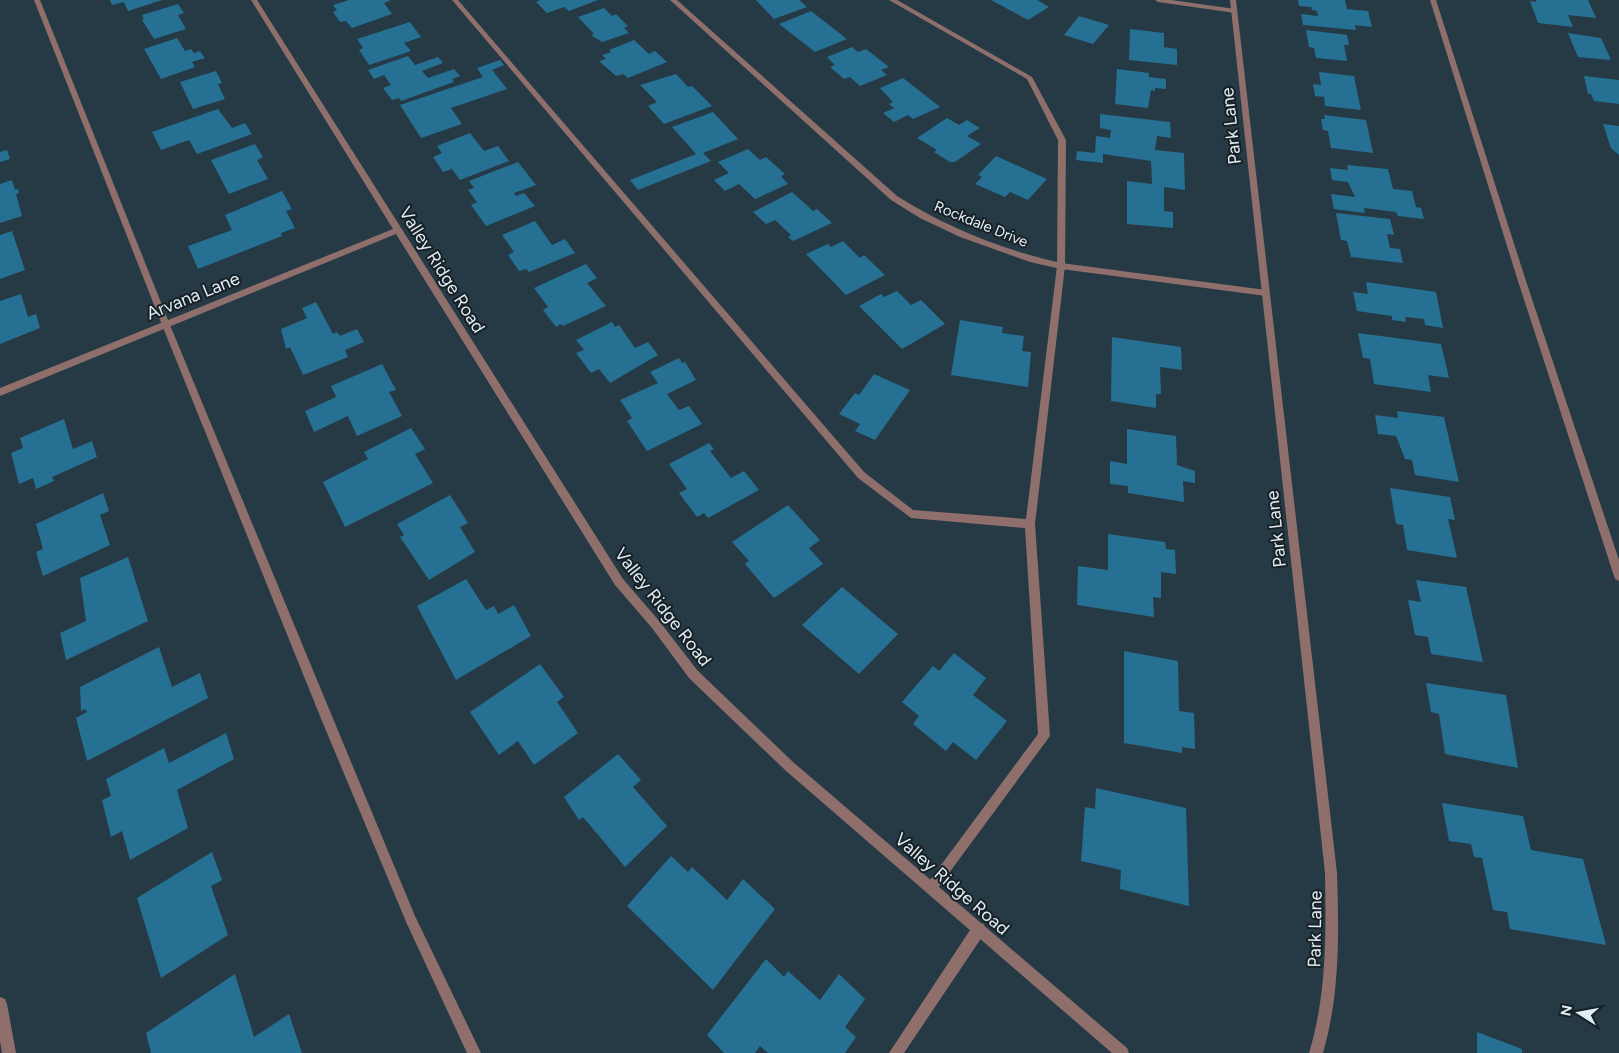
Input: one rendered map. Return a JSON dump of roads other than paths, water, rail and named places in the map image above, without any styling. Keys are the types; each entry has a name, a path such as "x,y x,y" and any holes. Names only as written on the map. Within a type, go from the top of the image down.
{"street":[{"path":"37,0 166,325 411,920 474,1053"},
{"name":"Valley Ridge Road","path":"254,0 619,582 656,625 692,674 789,766 1122,1053"},
{"path":"455,0 861,476 911,514 1030,524"},
{"name":"Rockdale Drive","path":"674,0 894,198 923,216 996,248 1061,266 1266,292"},
{"path":"892,0 1030,78 1062,140 1061,266 1030,524 1044,736 931,888"},
{"path":"1158,0 1234,11"},
{"name":"Park Lane","path":"1233,0 1331,873 1332,967 1322,1035 1316,1053"},
{"path":"1433,0 1522,281 1619,576"},
{"name":"Arvana Lane","path":"0,392 398,230"},
{"path":"896,1053 979,929"},
{"path":"0,1004 9,1053"}]}
